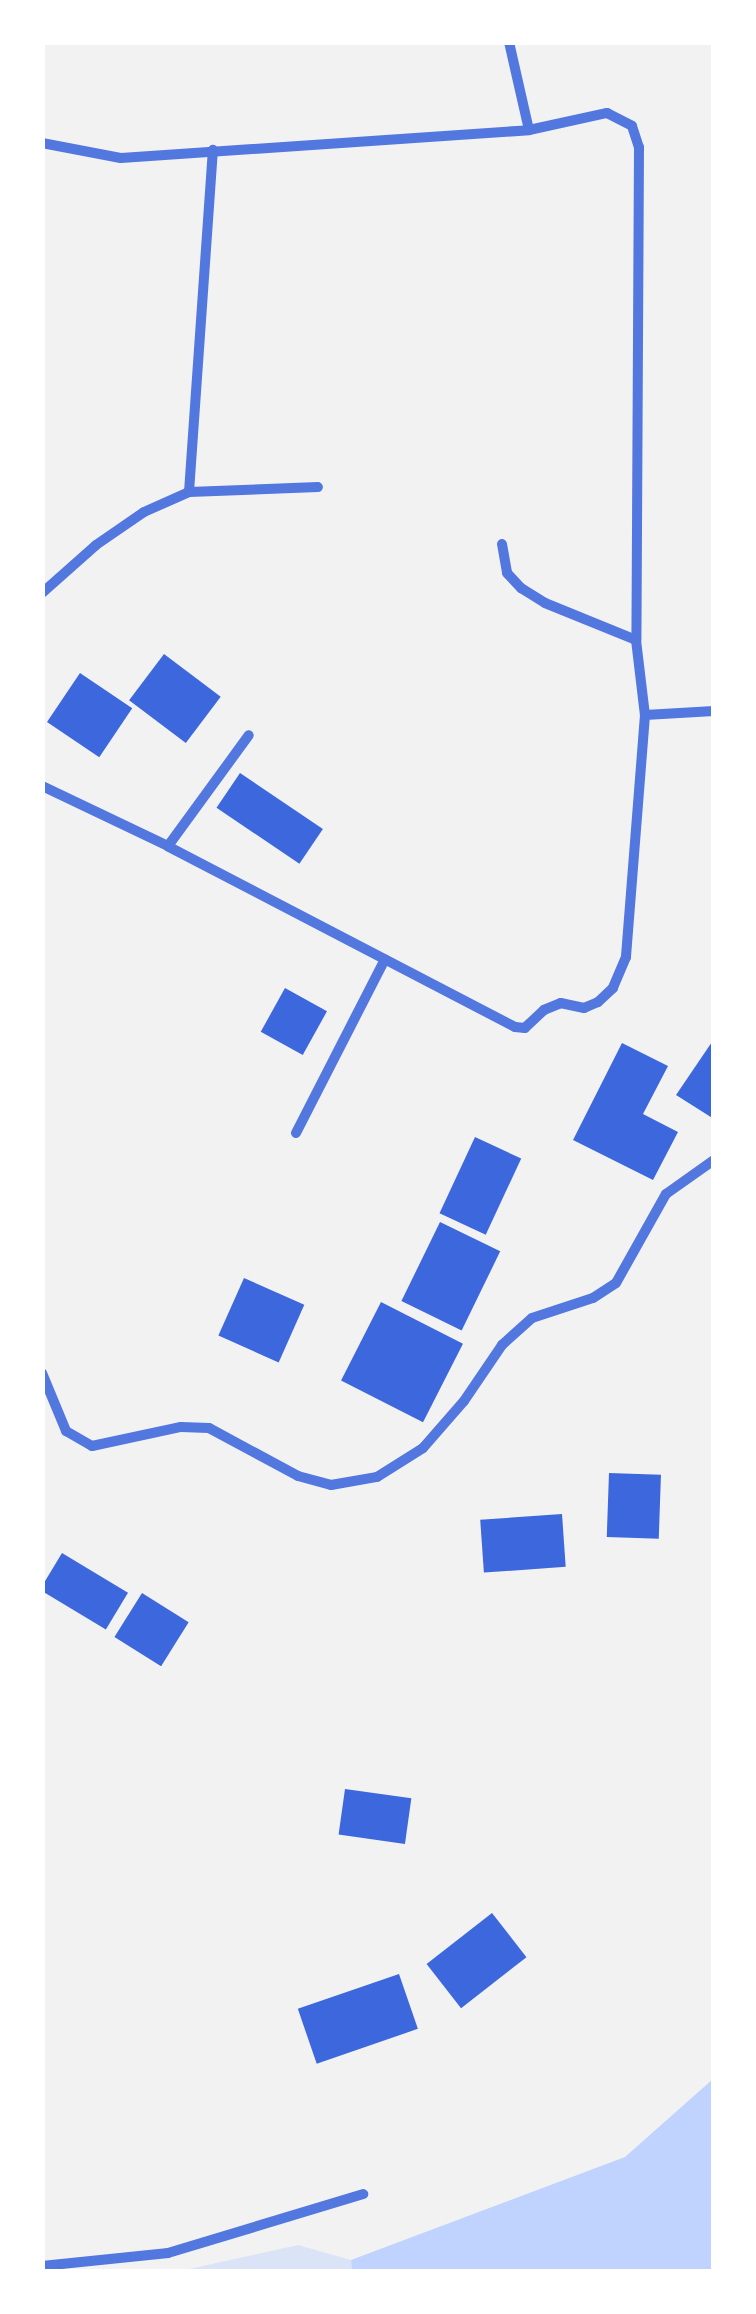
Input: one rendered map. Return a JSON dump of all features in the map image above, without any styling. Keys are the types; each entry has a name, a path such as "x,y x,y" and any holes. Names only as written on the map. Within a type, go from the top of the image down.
{"street":[{"path":"509,42 530,130"},
{"path":"42,143 121,158 530,130 606,114 632,126 638,148 636,640 645,715 626,957 606,995 584,1008 561,1003 544,1010 530,1025 515,1027 168,846 42,786"},
{"path":"189,492 212,150"},
{"path":"42,593 96,545 144,512 189,492 318,487"},
{"path":"502,544 508,572 521,588 545,603 636,640"},
{"path":"645,715 714,711"},
{"path":"168,846 249,736"},
{"path":"296,1133 385,959"},
{"path":"42,1374 66,1431 92,1446 180,1427 209,1428 298,1476 331,1485 377,1477 423,1448 464,1400 502,1345 532,1318 594,1298 616,1283 666,1194 714,1160"},
{"path":"42,2266 168,2253 364,2194"}],"shaded area":[{"path":"298,2245 351,2260 352,2271 180,2271"}],"water":[{"path":"713,2079 713,2271 352,2271 351,2260 625,2157"}],"building":[{"path":"164,654 221,697 186,743 129,700"},
{"path":"80,673 132,708 99,757 47,722"},
{"path":"240,773 323,829 299,864 217,808"},
{"path":"285,988 327,1011 303,1055 261,1032"},
{"path":"714,1039 714,1119 676,1095"},
{"path":"622,1043 668,1066 643,1114 678,1132 653,1180 573,1140"},
{"path":"475,1137 521,1159 486,1235 440,1213"},
{"path":"440,1222 500,1251 462,1330 401,1301"},
{"path":"244,1278 304,1305 279,1362 218,1336"},
{"path":"381,1302 463,1344 423,1422 341,1380"},
{"path":"609,1473 661,1475 659,1539 607,1537"},
{"path":"562,1514 566,1567 484,1573 480,1520"},
{"path":"62,1553 128,1593 106,1630 42,1591"},
{"path":"142,1593 189,1622 161,1666 114,1637"},
{"path":"345,1789 411,1798 405,1844 339,1835"},
{"path":"492,1913 526,1957 461,2008 427,1964"},
{"path":"399,1974 418,2029 317,2064 298,2009"}]}
